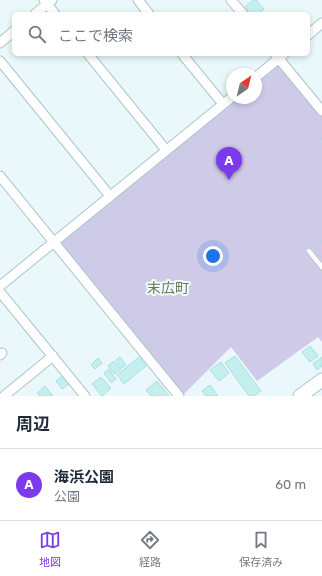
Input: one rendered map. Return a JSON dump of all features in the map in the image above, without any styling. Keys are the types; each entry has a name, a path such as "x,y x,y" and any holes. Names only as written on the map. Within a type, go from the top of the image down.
{"street":[{"path":"138,0 147,12"},
{"path":"232,0 241,12"},
{"path":"37,12 47,1 54,12"},
{"path":"310,33 322,23"},
{"path":"0,43 12,33"},
{"path":"90,56 166,150"},
{"path":"184,56 223,104"},
{"path":"262,72 279,56"},
{"path":"281,56 322,111"},
{"path":"0,61 110,196"},
{"path":"0,286 226,102"},
{"path":"0,176 179,396"},
{"path":"0,292 85,396"},
{"path":"4,396 53,356"},
{"path":"300,396 322,380"}],"lane":[{"path":"309,251 322,267"}],"path":[{"path":"262,92 268,91 282,96 322,139"},
{"path":"185,351 178,354 167,354 151,346 84,263 80,254 79,245 82,236 87,229 241,104"},
{"path":"159,372 322,240"}],"shaded area":[{"path":"279,63 322,116 322,342 318,337 257,381 231,347 183,395 59,243 230,104 262,104 262,77"}],"building":[{"path":"253,0 256,0 264,9 260,12 249,12 245,7"},
{"path":"310,346 318,356 310,362 302,352"},
{"path":"235,356 261,391 254,396 249,396 225,363"},
{"path":"120,357 126,365 122,368 116,360"},
{"path":"139,357 146,366 124,384 117,375"},
{"path":"322,357 322,366 317,370 313,364"},
{"path":"98,358 102,363 95,369 91,365"},
{"path":"114,361 121,369 115,374 108,366"},
{"path":"221,362 229,373 219,381 210,370"},
{"path":"109,369 116,379 111,383 104,373"},
{"path":"63,375 70,383 62,389 56,381"},
{"path":"101,377 111,388 102,396 92,384"},
{"path":"157,381 169,396 151,396 146,390"},
{"path":"210,385 218,396 206,396 202,391"},
{"path":"45,386 53,396 40,396 37,393"}],"place":[{"name":"海浜公園","path":"229,180"}],"district":[{"name":"末広町","path":"168,288"}]}
